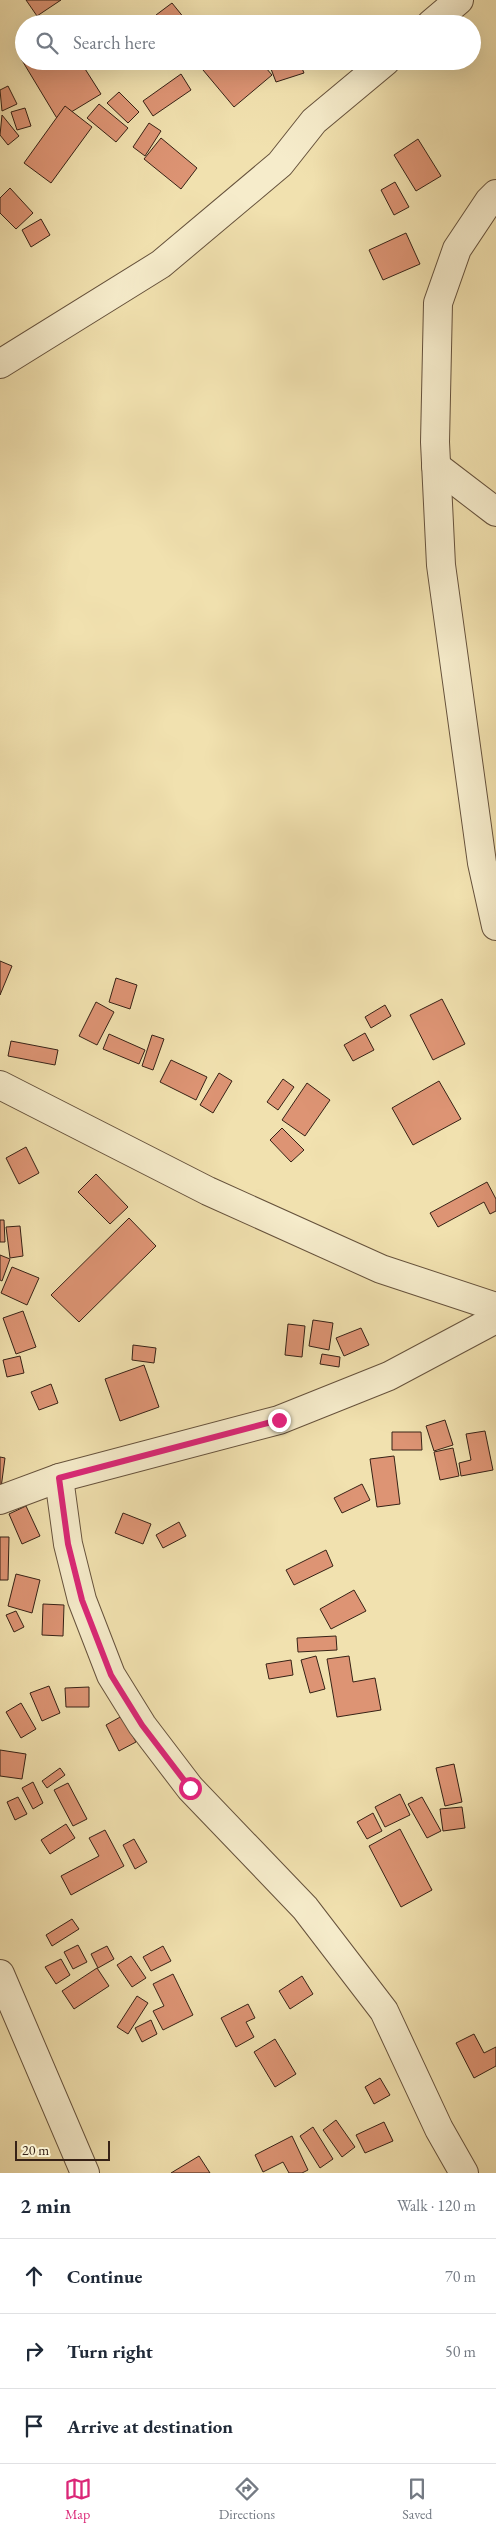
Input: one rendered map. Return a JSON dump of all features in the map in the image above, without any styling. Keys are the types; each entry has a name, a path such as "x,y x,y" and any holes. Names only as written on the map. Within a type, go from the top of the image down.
{"street":[{"path":"442,15 459,0"},
{"path":"0,364 161,264 280,164 314,121 375,70"},
{"path":"496,194 489,201 457,249 438,303 435,442 441,565 482,863 496,926"},
{"path":"436,466 496,512"},
{"path":"0,1085 208,1191 381,1269 496,1307"},
{"path":"0,1500 59,1478 279,1420 390,1376 456,1343 496,1319"},
{"path":"59,1478 68,1544 82,1600 111,1675 142,1725 190,1788 305,1908 384,2011 439,2129 464,2173"},
{"path":"0,1974 85,2173"}],"building":[{"path":"26,0 61,0 38,15 36,15"},
{"path":"172,3 182,15 156,15"},
{"path":"28,70 86,70 101,94 58,120"},
{"path":"203,70 268,70 272,75 234,107"},
{"path":"271,70 303,70 304,73 276,82"},
{"path":"181,74 191,90 153,116 143,101"},
{"path":"8,86 17,104 2,111 0,90"},
{"path":"119,92 139,112 128,123 107,103"},
{"path":"99,104 128,128 116,142 87,118"},
{"path":"65,106 92,127 51,183 24,163"},
{"path":"25,108 31,126 17,130 11,112"},
{"path":"2,115 19,136 8,145 0,135"},
{"path":"149,123 161,131 145,156 133,147"},
{"path":"161,138 197,168 181,189 144,159"},
{"path":"418,139 441,176 416,191 394,155"},
{"path":"395,182 409,207 394,215 381,190"},
{"path":"10,188 33,213 16,229 0,213 0,198"},
{"path":"41,219 50,235 31,247 22,230"},
{"path":"406,233 420,264 383,280 369,250"},
{"path":"0,961 12,966 0,995"},
{"path":"116,978 137,985 130,1009 109,1002"},
{"path":"442,999 465,1044 433,1060 410,1015"},
{"path":"96,1002 114,1012 97,1045 79,1036"},
{"path":"385,1005 391,1016 371,1028 365,1017"},
{"path":"365,1033 374,1050 353,1061 344,1045"},
{"path":"109,1034 145,1050 139,1064 103,1049"},
{"path":"152,1035 164,1039 153,1070 142,1066"},
{"path":"11,1041 58,1050 55,1065 8,1056"},
{"path":"171,1060 207,1077 196,1100 160,1082"},
{"path":"219,1073 232,1081 213,1113 200,1105"},
{"path":"283,1079 294,1087 278,1110 267,1102"},
{"path":"439,1081 461,1119 413,1145 392,1108"},
{"path":"307,1083 330,1100 305,1136 282,1120"},
{"path":"282,1128 304,1150 291,1162 270,1140"},
{"path":"26,1147 39,1173 19,1184 6,1158"},
{"path":"96,1174 128,1207 110,1224 78,1192"},
{"path":"487,1182 496,1199 496,1211 490,1214 484,1202 438,1227 430,1213"},
{"path":"129,1218 156,1246 79,1322 51,1295"},
{"path":"0,1220 4,1220 5,1242 0,1242"},
{"path":"20,1226 23,1256 10,1258 6,1227"},
{"path":"0,1255 10,1259 2,1281 0,1280"},
{"path":"12,1267 39,1278 27,1305 1,1293"},
{"path":"23,1311 36,1347 16,1354 3,1318"},
{"path":"313,1320 333,1323 329,1350 309,1346"},
{"path":"288,1324 305,1326 302,1357 285,1355"},
{"path":"361,1328 369,1345 344,1356 336,1338"},
{"path":"133,1345 156,1348 154,1363 132,1360"},
{"path":"322,1354 340,1357 339,1367 320,1364"},
{"path":"20,1356 24,1373 7,1377 3,1360"},
{"path":"144,1365 159,1407 120,1421 105,1379"},
{"path":"51,1384 58,1403 39,1410 31,1392"},
{"path":"445,1420 453,1445 434,1451 426,1426"},
{"path":"485,1431 493,1470 461,1476 459,1463 471,1460 466,1434"},
{"path":"392,1432 421,1432 422,1450 392,1450"},
{"path":"453,1448 459,1476 440,1480 434,1452"},
{"path":"394,1456 400,1504 377,1507 370,1459"},
{"path":"0,1457 5,1458 1,1488 0,1488"},
{"path":"362,1484 370,1500 342,1513 334,1498"},
{"path":"26,1506 40,1536 22,1544 9,1514"},
{"path":"123,1513 151,1524 143,1544 115,1533"},
{"path":"179,1522 186,1536 163,1548 156,1535"},
{"path":"0,1537 9,1537 8,1580 0,1580"},
{"path":"326,1550 333,1566 294,1585 286,1570"},
{"path":"16,1574 40,1580 32,1613 8,1606"},
{"path":"354,1590 366,1611 331,1629 320,1609"},
{"path":"43,1604 64,1605 63,1636 42,1635"},
{"path":"16,1611 24,1627 14,1632 6,1615"},
{"path":"336,1636 337,1650 298,1652 297,1638"},
{"path":"316,1656 325,1689 310,1693 301,1660"},
{"path":"349,1656 353,1682 375,1678 381,1710 337,1717 327,1659"},
{"path":"291,1660 293,1675 269,1679 266,1664"},
{"path":"49,1686 60,1713 42,1721 30,1693"},
{"path":"89,1687 89,1707 66,1707 65,1688"},
{"path":"21,1703 36,1729 21,1738 6,1712"},
{"path":"122,1716 136,1742 119,1751 106,1725"},
{"path":"0,1750 26,1754 22,1779 0,1776"},
{"path":"454,1764 462,1802 445,1806 436,1768"},
{"path":"60,1768 65,1775 47,1788 42,1781"},
{"path":"33,1782 43,1803 33,1809 22,1788"},
{"path":"68,1783 87,1819 73,1826 54,1790"},
{"path":"400,1794 410,1815 385,1827 375,1807"},
{"path":"18,1797 27,1814 15,1820 7,1802"},
{"path":"422,1797 441,1831 427,1838 408,1804"},
{"path":"462,1807 465,1828 443,1831 440,1809"},
{"path":"373,1813 382,1831 367,1839 357,1822"},
{"path":"66,1824 75,1838 50,1854 41,1840"},
{"path":"400,1829 432,1890 401,1907 369,1846"},
{"path":"105,1830 124,1866 71,1895 61,1876 99,1856 89,1838"},
{"path":"134,1839 147,1862 135,1869 123,1845"},
{"path":"72,1919 79,1929 52,1946 46,1935"},
{"path":"78,1945 87,1962 73,1969 64,1952"},
{"path":"107,1946 114,1959 98,1968 91,1954"},
{"path":"163,1946 171,1961 151,1971 143,1957"},
{"path":"131,1956 146,1978 132,1987 117,1965"},
{"path":"61,1959 70,1975 56,1984 45,1967"},
{"path":"97,1968 109,1986 74,2009 62,1991"},
{"path":"173,1974 193,2015 163,2030 153,2011 164,2006 153,1984"},
{"path":"302,1976 313,1994 290,2009 279,1991"},
{"path":"137,1996 148,2003 128,2034 117,2027"},
{"path":"248,2004 255,2018 246,2022 254,2037 236,2047 221,2018"},
{"path":"151,2020 157,2034 142,2042 135,2028"},
{"path":"474,2034 484,2053 496,2047 496,2066 474,2078 456,2043"},
{"path":"275,2039 296,2074 275,2087 254,2052"},
{"path":"380,2078 390,2095 374,2104 365,2087"},
{"path":"336,2120 355,2147 342,2157 323,2130"},
{"path":"384,2122 393,2141 365,2153 356,2135"},
{"path":"313,2127 333,2159 320,2168 300,2136"},
{"path":"292,2136 308,2170 302,2173 289,2173 283,2162 263,2172 255,2155"},
{"path":"199,2156 210,2173 171,2173"}],"route":[{"path":"190,1788 142,1725 111,1675 82,1600 68,1544 59,1478 279,1420"}]}
